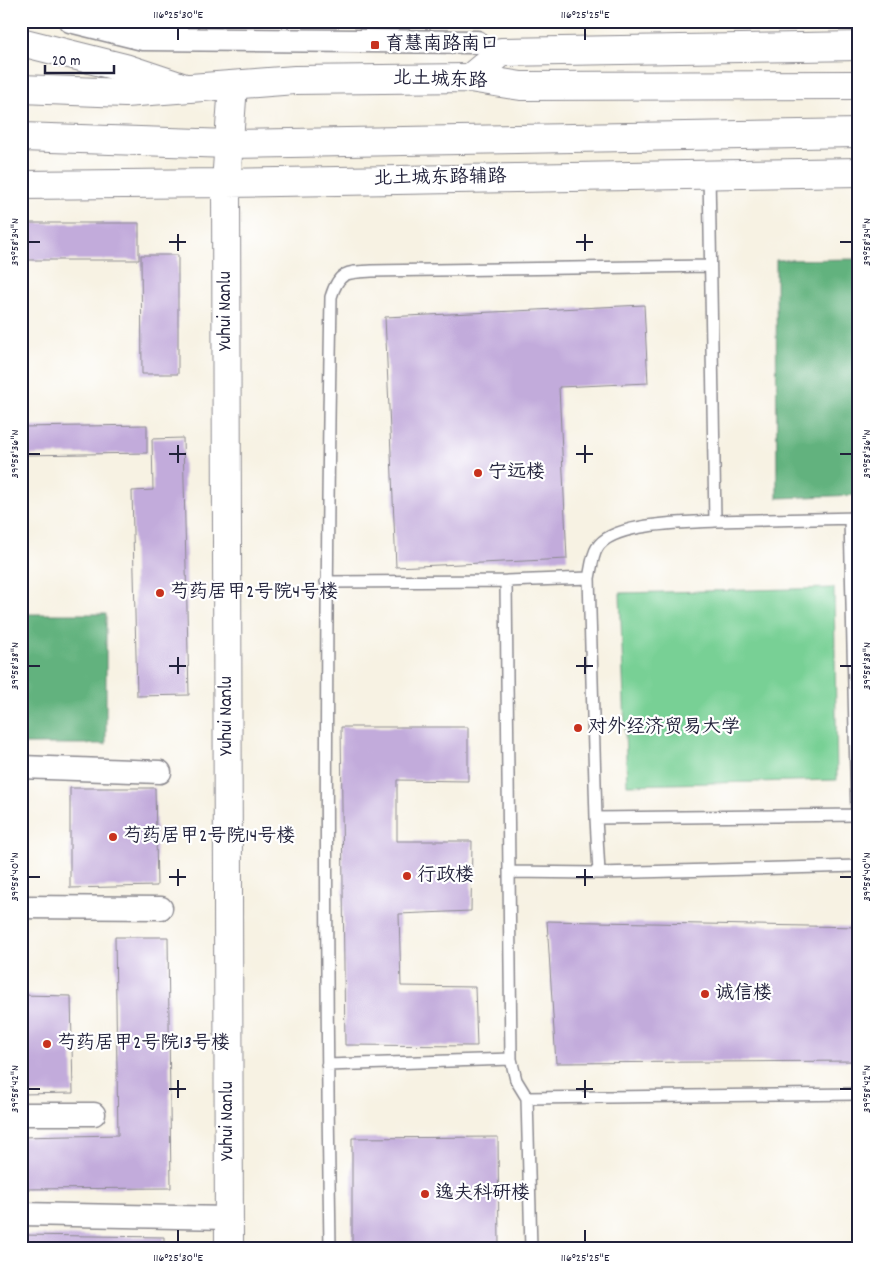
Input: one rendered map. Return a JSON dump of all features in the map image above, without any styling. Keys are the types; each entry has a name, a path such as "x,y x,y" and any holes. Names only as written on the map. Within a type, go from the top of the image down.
{"street":[{"path":"70,21 143,39 477,42"},
{"path":"21,42 125,68 185,88"},
{"path":"470,78 501,52 859,46"},
{"name":"北土城东路","path":"21,89 125,93 295,80 470,78 521,86 859,85"},
{"path":"21,83 48,90"},
{"name":"Yuhui Nanlu","path":"229,1249 226,183 233,85"},
{"path":"21,137 229,144 859,133"},
{"name":"北土城东路辅路","path":"21,185 859,172"},
{"path":"21,767 160,772"},
{"path":"21,907 161,908"},
{"path":"21,1114 94,1114"},
{"path":"21,1214 228,1218"}],"lane":[{"path":"709,174 714,521"},
{"path":"330,1249 327,1064 326,582 331,297 336,282 347,272 710,266"},
{"path":"596,818 858,820 854,518 714,521 640,526 616,534 597,548 589,578 596,818 599,873"},
{"path":"326,582 506,582 589,578"},
{"path":"506,582 511,1059 516,1080 527,1098 531,1249"},
{"path":"509,872 599,873 859,866"},
{"path":"327,1064 511,1059"},
{"path":"527,1098 859,1094"}],"green space":[{"path":"859,259 859,495 777,498 776,260"},
{"path":"834,588 837,780 627,785 620,593"},
{"path":"21,614 106,614 106,744 21,744"}],"building":[{"path":"21,223 139,223 139,260 21,260"},
{"path":"141,255 178,255 178,374 142,374"},
{"name":"宁远楼","path":"644,305 648,383 559,387 567,559 396,567 385,317"},
{"path":"147,425 147,453 21,455 21,427"},
{"name":"芍药居甲2号院4号楼","path":"183,438 189,695 137,696 132,491 153,490 152,439"},
{"name":"行政楼","path":"341,727 468,727 468,781 397,780 397,841 472,841 471,911 399,914 401,986 475,987 477,1046 345,1045"},
{"name":"芍药居甲2号院14号楼","path":"70,788 155,788 157,886 70,888"},
{"name":"诚信楼","path":"547,921 859,927 859,1061 556,1063"},
{"path":"115,937 168,937 171,1188 21,1189 21,1137 118,1135"},
{"name":"芍药居甲2号院13号楼","path":"21,995 71,996 73,1093 21,1094"},
{"name":"逸夫科研楼","path":"498,1137 499,1249 352,1249 352,1138"},
{"path":"21,1235 164,1237 164,1249 21,1249"}],"place":[{"name":"育慧南路南口","path":"375,45"},
{"name":"宁远楼","path":"478,473"},
{"name":"芍药居甲2号院4号楼","path":"160,593"},
{"name":"对外经济贸易大学","path":"578,728"},
{"name":"芍药居甲2号院14号楼","path":"113,837"},
{"name":"行政楼","path":"407,876"},
{"name":"诚信楼","path":"705,994"},
{"name":"芍药居甲2号院13号楼","path":"47,1044"},
{"name":"逸夫科研楼","path":"425,1194"}]}
